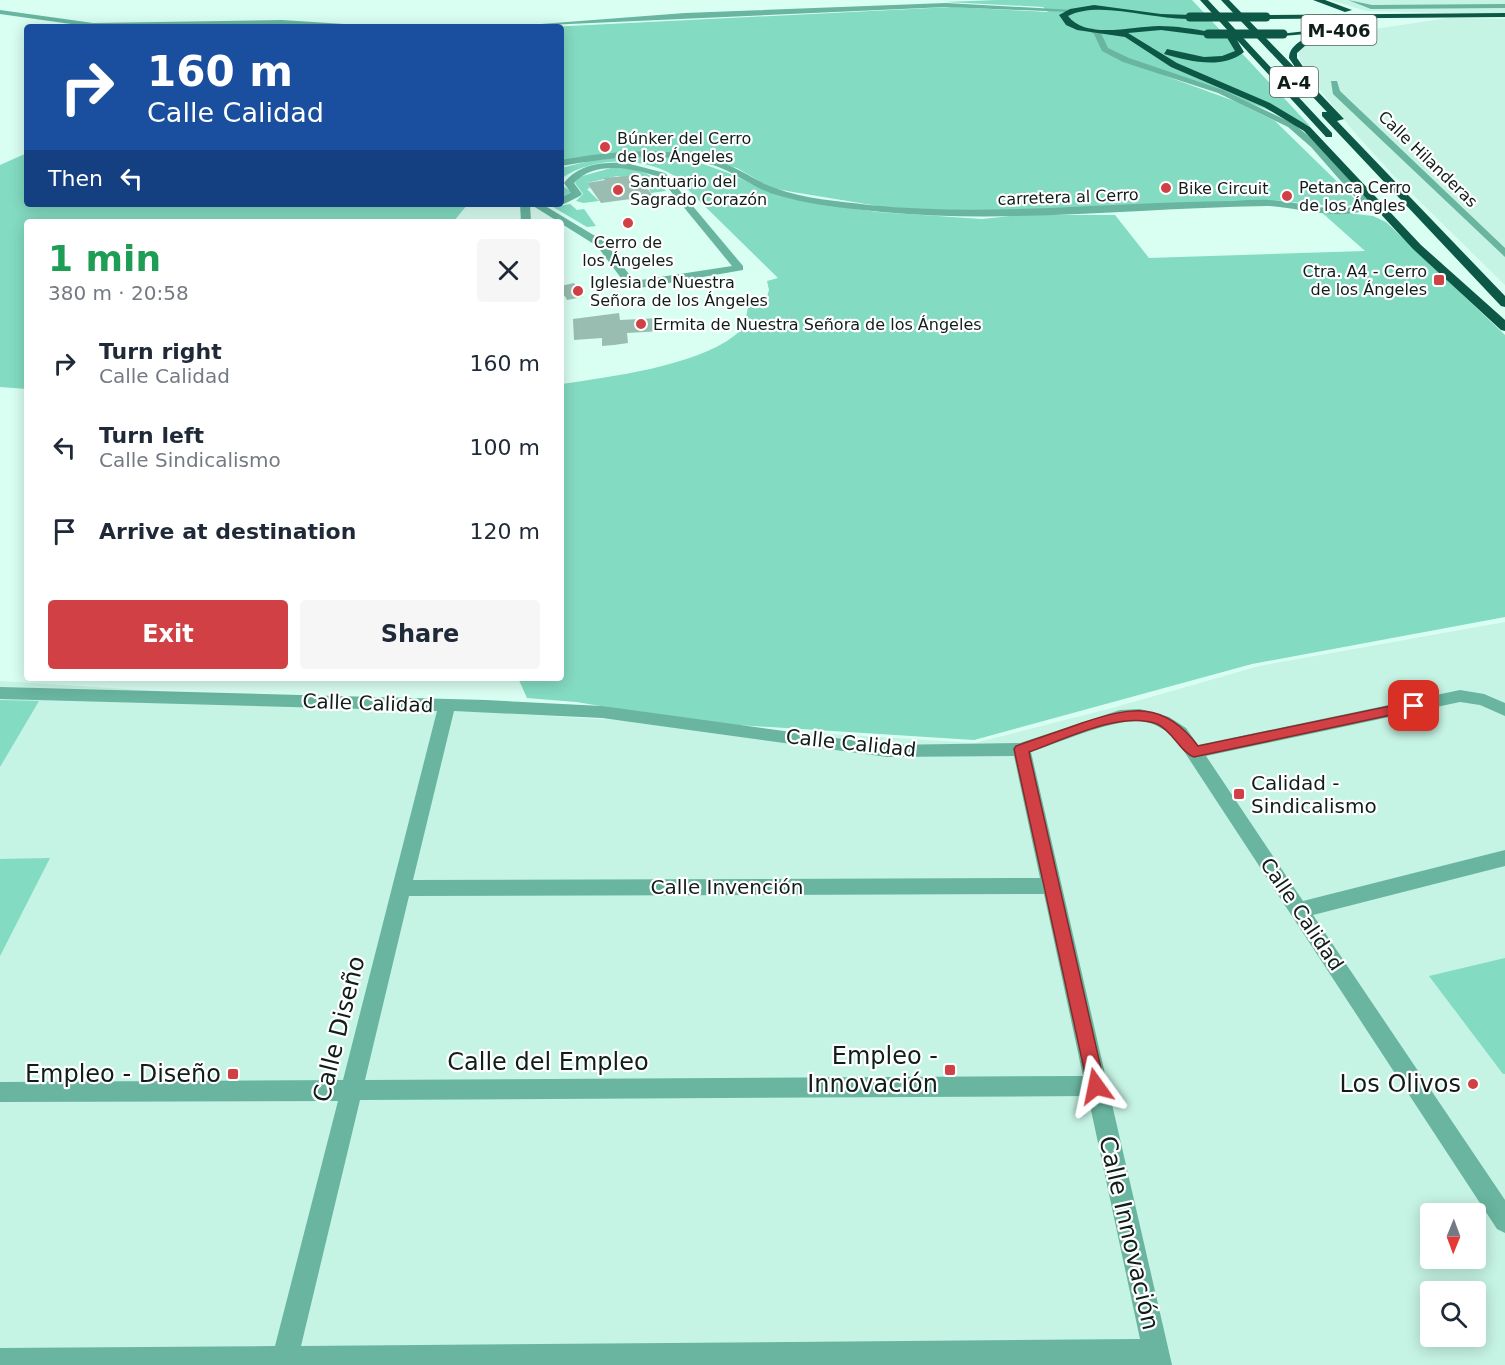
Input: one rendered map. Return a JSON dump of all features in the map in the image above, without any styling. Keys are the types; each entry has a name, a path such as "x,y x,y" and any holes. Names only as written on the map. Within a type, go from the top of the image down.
{"highway":[{"path":"1132,30 1159,48 1180,56 1213,59 1231,57 1240,52 1229,35 1203,14 1198,0"},
{"name":"A-4","path":"1204,0 1337,143"},
{"name":"A-4","path":"1216,0 1505,303"},
{"path":"1317,0 1365,13 1416,15"},
{"path":"1229,2 1367,150 1372,163"},
{"path":"1266,17 1304,13 1312,9 1308,3"},
{"name":"M-406","path":"1090,6 1113,6 1141,13 1190,17 1505,16 1449,17 1337,31 1208,34 1174,29 1142,28 1113,32 1091,30 1068,22 1066,12 1090,6"},
{"path":"1141,13 1147,16 1150,23 1142,28"},
{"path":"1323,103 1293,58 1297,47 1324,35 1394,23"},
{"path":"1113,32 1128,35 1183,69 1267,105 1307,129 1417,247 1505,325"},
{"path":"1377,187 1409,222"},
{"path":"1434,247 1505,325"}],"street":[{"path":"1351,0 1361,5 1505,6"},
{"path":"552,24 686,15 980,5 1066,12"},
{"path":"0,12 88,24"},
{"path":"192,24 282,22 324,24"},
{"path":"1091,30 1100,37 1113,32"},
{"name":"carretera al Cerro","path":"564,163 634,153 680,156 733,169 771,189 794,196 883,209 937,213 1010,215 1275,203 1316,211 1350,211 1367,205 1305,136 1257,108 1126,60 1105,50 1100,37"},
{"name":"Calle Hilanderas","path":"1334,83 1336,92 1505,254"},
{"path":"564,200 577,194 569,183 572,178 592,168 634,166 650,170 662,175 739,268 640,285 631,284 601,244 564,222"},
{"path":"540,207 560,219"},
{"path":"1484,234 1505,234"},
{"name":"Calle Calidad","path":"0,693 447,705 602,712 887,751 1021,749 1120,716 1140,715 1162,721 1179,732 1194,752 1505,1221"},
{"path":"1194,752 1460,696 1484,700 1505,710"},
{"name":"Calle Diseño","path":"284,1362 447,705"},
{"name":"Calle Innovación","path":"1021,749 1158,1358"},
{"path":"1299,910 1505,858"},
{"name":"Calle Invención","path":"403,888 1051,886"},
{"name":"Calle del Empleo","path":"0,1092 1096,1086"},
{"path":"0,1361 1158,1358"}],"shaded area":[{"path":"1331,0 1505,0 1505,14 1366,11"},
{"path":"1448,18 1505,19 1505,285 1394,176 1355,133 1316,85 1301,62 1298,52 1308,42 1328,36"},
{"path":"1505,622 1505,1365 0,1365 0,681 975,743 1116,707 1259,666"}],"green space":[{"path":"1192,0 1310,126 1205,86 1163,75 1237,102 1275,121 1357,201 1352,205 1341,207 1273,200 1010,215 884,207 793,192 772,188 737,168 683,154 627,152 564,161 564,26 952,7 1048,12 1043,7 945,2"},
{"path":"24,154 24,207 466,207 456,219 24,219 24,389 0,387 0,165"},
{"name":"Cerro de los Ángeles","path":"671,158 703,164 731,174 768,192 792,199 877,212 982,219 1021,215 1115,215 1149,258 1365,251 1319,210 1373,216 1386,222 1505,335 1505,617 1252,664 974,740 707,723 576,702 527,698 519,681 564,681 564,384 651,369 675,363 717,346 740,330 748,307 767,297 769,290 767,281 778,278 673,175 646,164 617,162 588,166 564,177 564,167 598,159"},
{"path":"611,168 636,170 648,174 666,191 651,193 644,180 617,176 587,183 590,188 587,189 599,201 583,203 576,201 583,194 575,183 579,177"},
{"name":"Cerro de los Ángeles","path":"564,187 572,192 571,196 564,199"},
{"path":"570,204 577,210 584,209 596,226 587,227 553,207 564,207"},
{"path":"0,700 39,701 0,767"},
{"path":"50,858 0,956 0,859"},
{"path":"1505,958 1505,1074 1503,1074 1429,976"}],"building":[{"name":"Santuario del Sagrado Corazón","path":"637,175 653,196 601,203 587,183 605,180 603,178"},
{"path":"574,283 583,297 567,300 564,296 564,285"},
{"path":"619,313 620,320 660,318 662,331 627,333 628,343 614,345 602,346 602,338 574,340 573,319"}],"place":[{"name":"Búnker del Cerro de los Ángeles","path":"605,147"},
{"name":"Bike Circuit","path":"1166,188"},
{"name":"Santuario del Sagrado Corazón","path":"618,190"},
{"name":"Petanca Cerro de los Ángles","path":"1287,196"},
{"name":"Cerro de los Ángeles","path":"628,223"},
{"name":"Ctra. A4 - Cerro de los Ángeles","path":"1439,280"},
{"name":"Iglesia de Nuestra Señora de los Ángeles","path":"578,291"},
{"name":"Ermita de Nuestra Señora de los Ángeles","path":"641,324"},
{"name":"Calidad - Sindicalismo","path":"1239,794"},
{"name":"Empleo - Innovación","path":"950,1070"},
{"name":"Empleo - Diseño","path":"233,1074"},
{"name":"Los Olivos","path":"1473,1084"}],"route":[{"path":"1096,1086 1021,749 1120,716 1140,715 1162,721 1179,732 1194,752 1414,706"}]}
